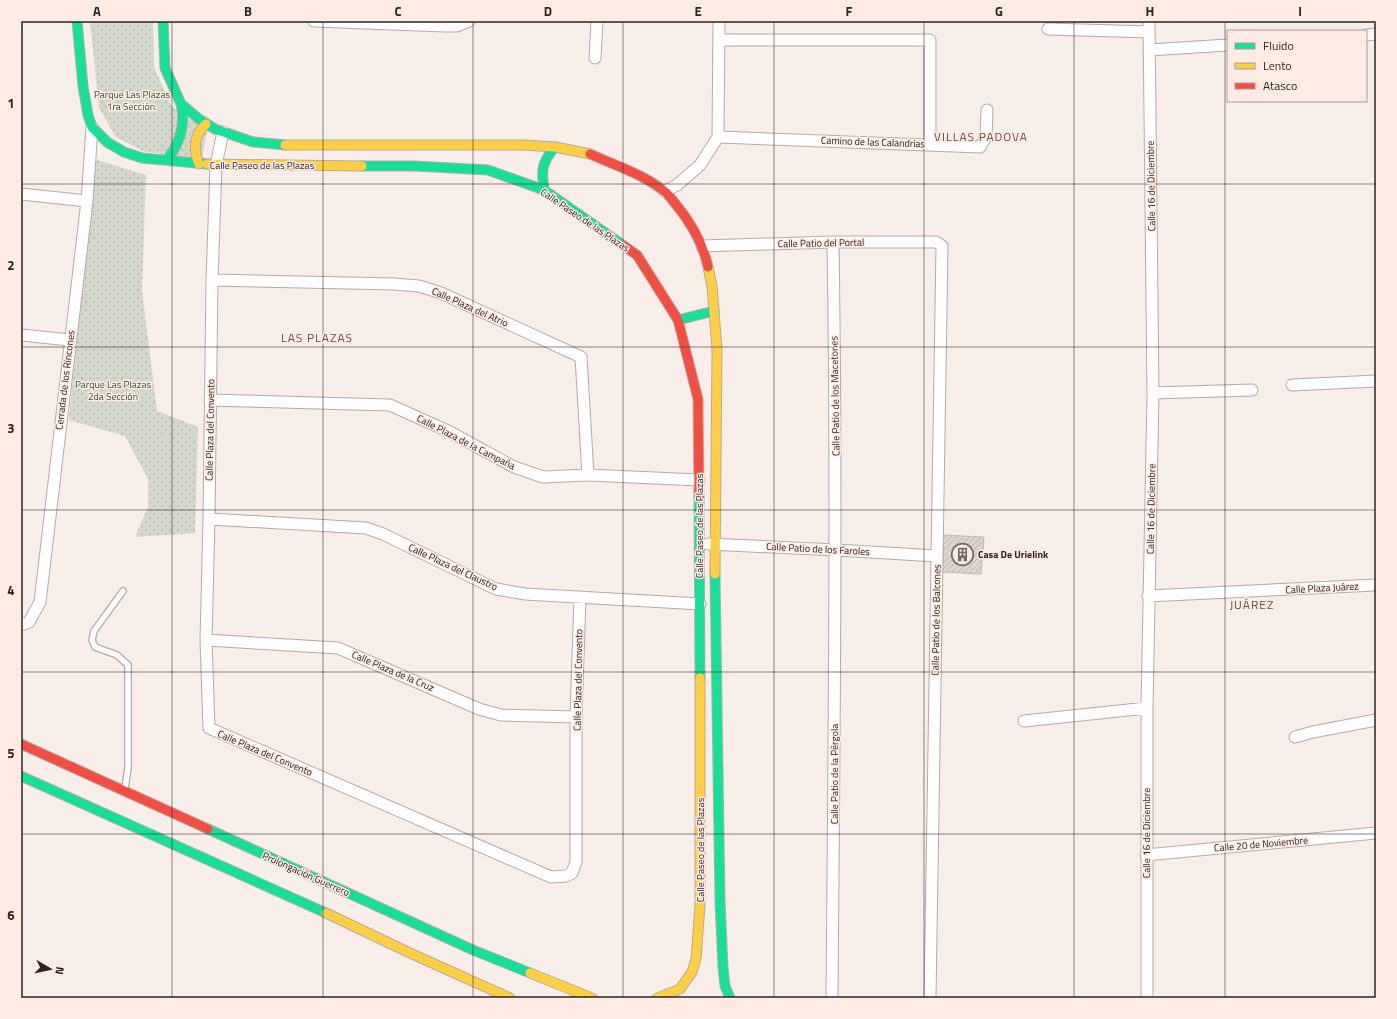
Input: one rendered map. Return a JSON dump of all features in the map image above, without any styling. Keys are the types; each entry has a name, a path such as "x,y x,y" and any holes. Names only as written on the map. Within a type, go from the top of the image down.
{"street":[{"name":"Calle Paseo de las Plazas","path":"78,21 83,86 88,115 92,127 107,142 124,152 142,158 216,165 414,166 488,170 544,190 637,255 678,320 698,399 700,905 698,945 694,966 686,982 680,988 658,998"},
{"name":"Calle Paseo de las Plazas","path":"163,21 165,68 181,104 206,124 223,132 253,142 275,145 515,145 555,147 588,153 638,175 665,191 693,228 702,246 708,265 712,286 717,349 715,544 720,901 723,967 725,986 730,998"},
{"path":"314,21 427,23 458,26 468,21"},
{"path":"595,58 597,21"},
{"path":"665,191 677,185 700,165 718,137 719,21"},
{"name":"Calle 16 de Diciembre","path":"1147,998 1146,855 1148,596 1153,393 1149,21"},
{"path":"1048,30 1149,32"},
{"name":"Camino de las Calandrias","path":"718,137 930,145 930,40 719,40"},
{"path":"1150,50 1227,45"},
{"path":"167,160 175,150 182,132 183,118 181,104"},
{"path":"930,145 980,147 986,138 987,110"},
{"path":"199,164 195,152 197,138 200,128 206,124"},
{"name":"Cerrada de los Rincones","path":"21,625 30,622 40,602 86,201 92,127"},
{"name":"Calle Plaza del Convento","path":"223,132 216,165 212,280 206,640 209,728 551,877 566,876 572,873 576,862 576,717 580,597"},
{"path":"544,190 541,175 542,166 546,157 555,147"},
{"path":"21,194 86,201"},
{"name":"Calle Patio del Portal","path":"702,246 833,242 939,243"},
{"name":"Calle Patio de los Macetones","path":"833,242 836,550"},
{"name":"Calle Patio de los Balcones","path":"930,998 942,246 939,243"},
{"name":"Calle Plaza del Atrio","path":"212,280 394,284 419,286 441,293 581,357 588,475"},
{"path":"678,320 714,311"},
{"path":"21,335 70,340"},
{"path":"1292,385 1376,381"},
{"path":"1153,393 1252,390"},
{"name":"Calle Plaza de la Campaña","path":"210,400 390,405 450,432 514,467 543,477 588,475 699,480"},
{"name":"Calle Plaza del Claustro","path":"209,519 366,528 383,534 496,589 525,594 700,604"},
{"name":"Calle Patio de los Faroles","path":"699,544 937,556"},
{"name":"Calle Patio de la Pérgola","path":"832,998 836,550"},
{"name":"Calle Plaza Juárez","path":"1148,596 1376,585"},
{"name":"Calle Plaza de la Cruz","path":"206,640 338,648 479,708 501,715 576,717"},
{"path":"1024,721 1147,708"},
{"path":"1295,737 1376,720"},
{"name":"Prolongación Guerrero","path":"21,744 421,930 592,998"},
{"path":"21,776 412,950 510,998"},
{"name":"Calle 20 de Noviembre","path":"1146,855 1376,833"}],"lane":[{"path":"123,591 94,631 92,640 95,647 117,654 128,665 128,767 125,792"}],"path":[{"path":"65,378 89,382 106,389 136,423 157,438 178,439 210,427"}],"green space":[{"name":"Parque Las Plazas 1ra Sección.","path":"90,21 153,21 154,67 172,107 207,131 202,158 145,152 116,137 99,108"},
{"name":"Parque Las Plazas 2da Sección","path":"94,159 146,175 142,291 157,411 198,427 195,533 135,537 148,507 148,479 125,436 69,420"}],"building":[{"name":"Casa De Urielink","path":"943,535 984,537 981,574 943,572"}],"traffic: fast":[{"path":"77,21 83,86 88,115 92,127 107,142 124,152 142,158 207,164"},
{"path":"163,21 165,68 181,104 199,119 215,129 253,142 285,145"},
{"path":"167,160 172,154 181,134 183,119 181,104"},
{"path":"544,190 543,172 545,162 555,147"},
{"path":"362,166 414,166 488,170 544,190 624,246"},
{"path":"678,320 714,311"},
{"path":"699,497 700,678"},
{"path":"715,574 720,901 723,967 725,986 730,998"},
{"path":"21,776 326,913"},
{"path":"208,829 473,950 530,973"}],"traffic: slow":[{"path":"199,164 195,148 196,142 199,132 206,124"},
{"path":"285,145 523,145 555,147 590,154"},
{"path":"207,164 362,166"},
{"path":"708,267 712,286 717,349 715,574"},
{"path":"657,998 680,989 692,972 696,959 700,905 700,678"},
{"path":"326,913 510,998"},
{"path":"530,973 592,998"}],"traffic: jam":[{"path":"590,154 638,175 667,193 695,233 703,249 708,267"},
{"path":"624,246 637,255 678,320 698,399 699,497"},
{"path":"21,744 208,829"}],"place":[{"name":"Casa De Urielink","path":"963,554"}],"district":[{"name":"VILLAS PADOVA","path":"981,136"},
{"name":"LAS PLAZAS","path":"317,337"},
{"name":"JUÁREZ","path":"1252,604"}]}
